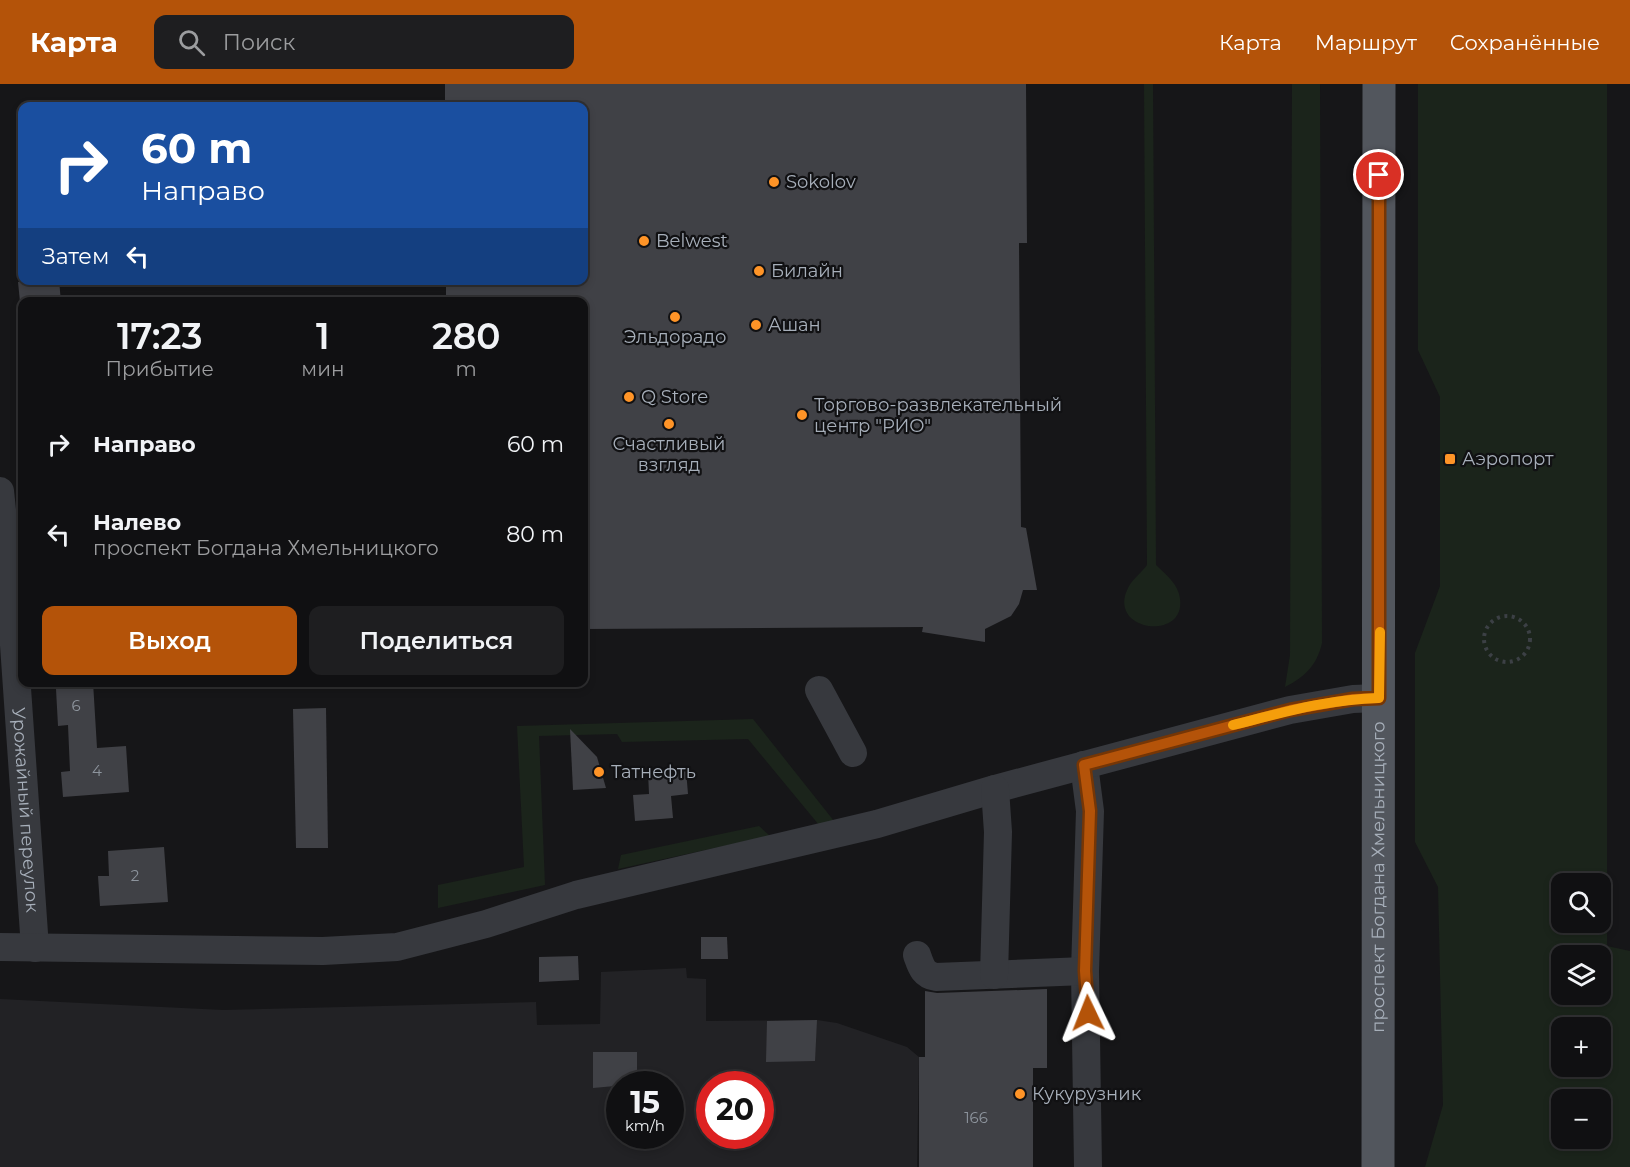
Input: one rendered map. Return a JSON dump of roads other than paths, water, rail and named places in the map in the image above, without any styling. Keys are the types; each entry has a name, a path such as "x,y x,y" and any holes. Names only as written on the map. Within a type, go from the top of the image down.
{"main road":[{"name":"проспект Богдана Хмельницкого","path":"1378,1167 1379,84"}],"street":[{"name":"Урожайный переулок","path":"0,491 35,948"},
{"path":"819,690 854,753"},
{"path":"0,947 323,951 397,946 486,924 576,895 877,824 995,789 1290,710 1353,699 1379,698"},
{"path":"1084,765 1090,811 1085,971 1088,1167"},
{"path":"994,975 998,832 995,789"},
{"path":"917,955 922,970 928,976 1085,971"}],"place":[{"name":"Sokolov","path":"774,182"},
{"name":"Belwest","path":"644,241"},
{"name":"Билайн","path":"759,271"},
{"name":"Эльдорадо","path":"675,317"},
{"name":"Ашан","path":"756,325"},
{"name":"Q Store","path":"629,397"},
{"name":"Торгово-развлекательный центр \"РИО\"","path":"802,415"},
{"name":"Счастливый взгляд","path":"669,424"},
{"name":"Аэропорт","path":"1450,459"},
{"name":"Татнефть","path":"599,772"},
{"name":"Кукурузник","path":"1020,1094"}]}
